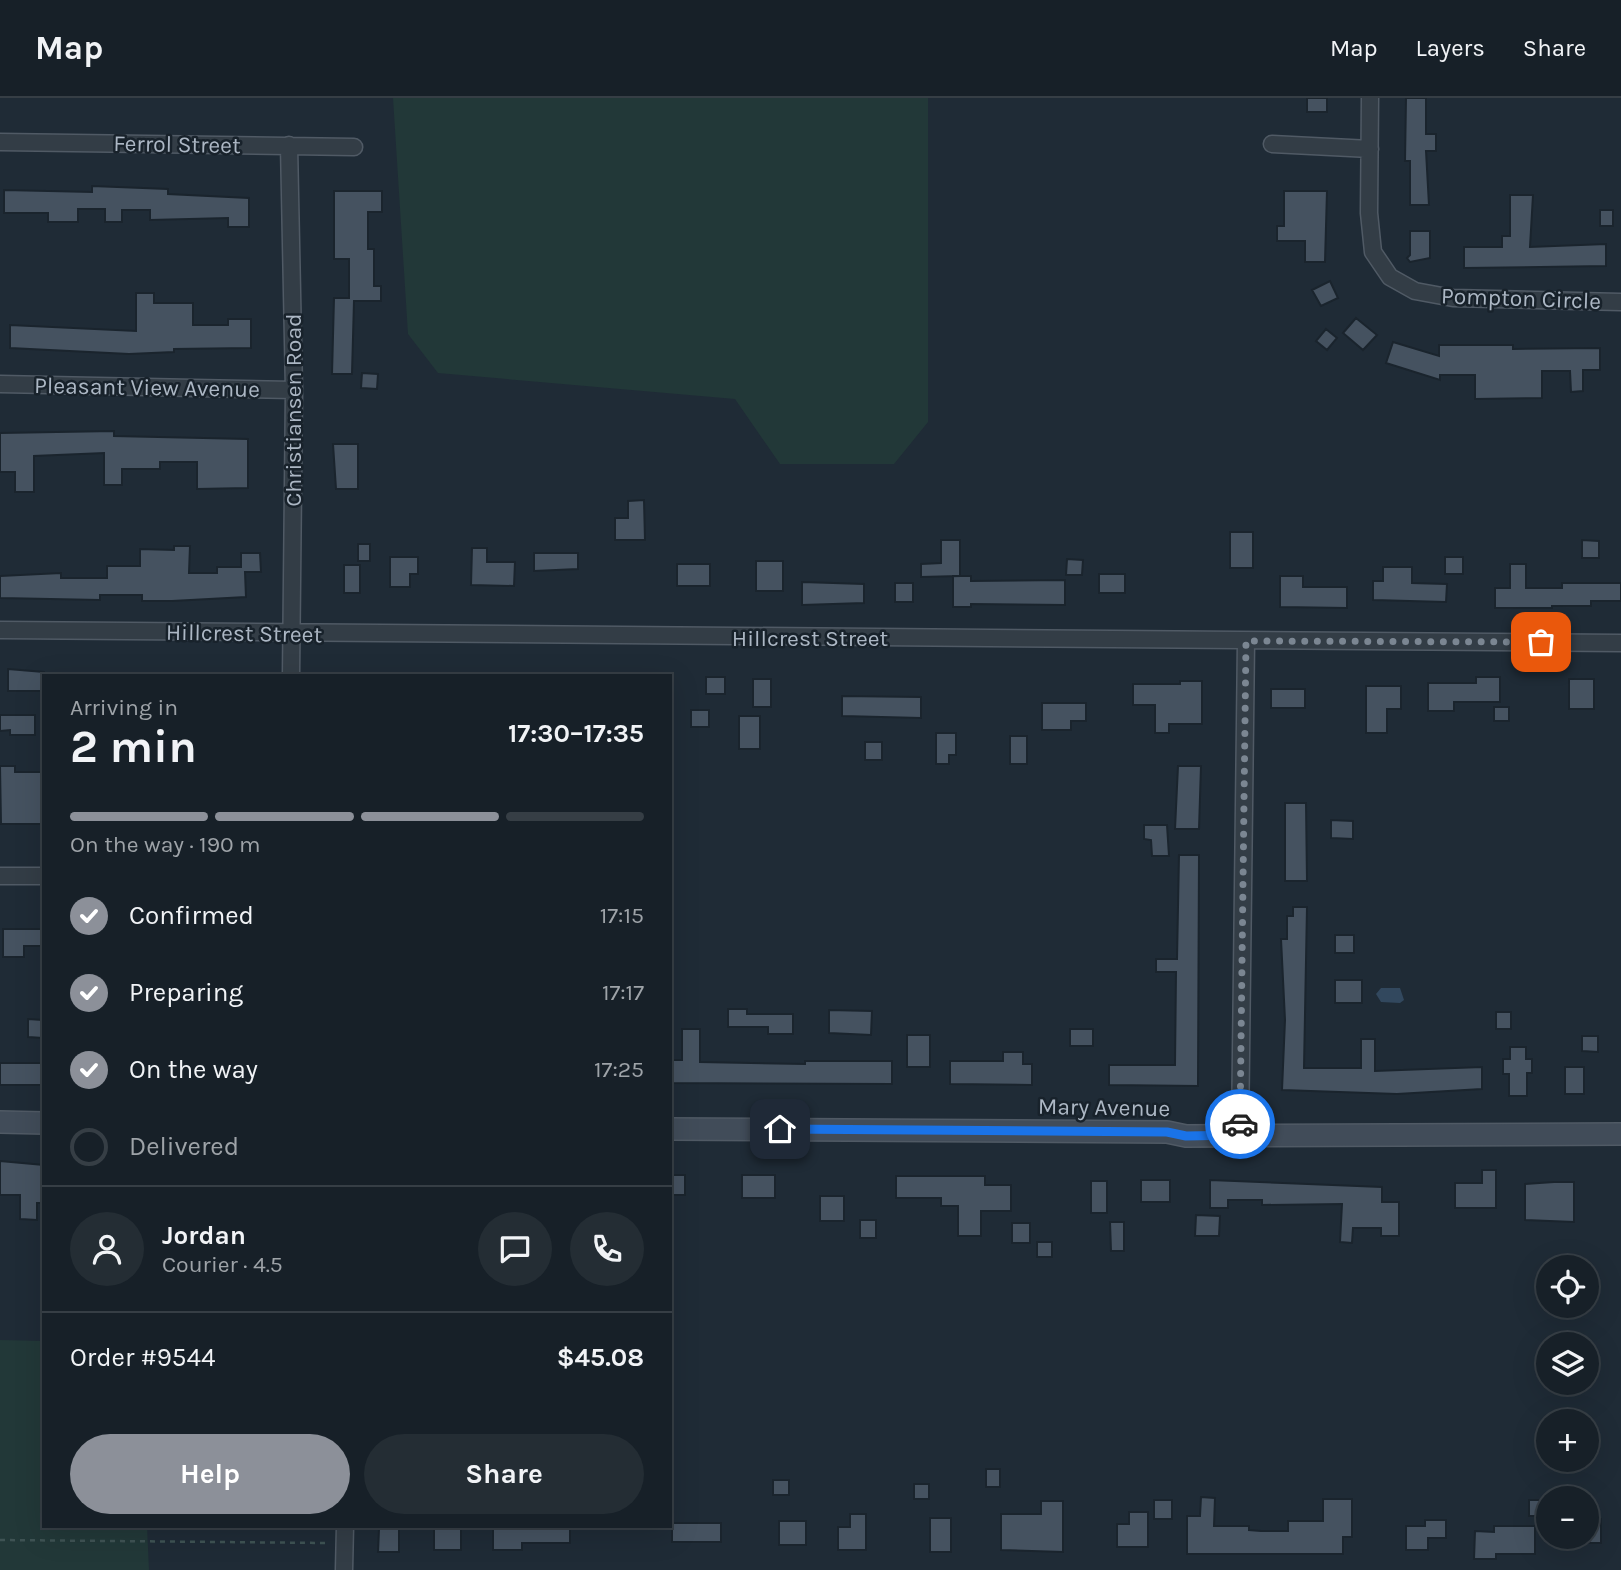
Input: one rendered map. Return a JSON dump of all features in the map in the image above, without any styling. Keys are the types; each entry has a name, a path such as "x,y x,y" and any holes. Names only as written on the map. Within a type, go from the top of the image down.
{"street":[{"name":"Pompton Circle","path":"1370,98 1369,213 1373,252 1390,277 1415,291 1453,298 1621,302"},
{"name":"Ferrol Street","path":"0,142 354,147"},
{"path":"1272,144 1370,149"},
{"name":"Christiansen Road","path":"289,145 294,390 290,674"},
{"name":"Pleasant View Avenue","path":"0,384 294,390"},
{"name":"Hillcrest Street","path":"0,630 1621,643"},
{"path":"1240,1135 1246,641"},
{"path":"0,876 42,876"},
{"path":"0,1122 42,1123"},
{"name":"Mary Avenue","path":"672,1129 1240,1135 1621,1134"},
{"path":"344,1570 345,1528"}],"path":[{"path":"0,1541 345,1543"}],"green space":[{"path":"393,98 928,98 928,422 894,464 780,464 735,399 438,373 408,334"},
{"path":"0,1340 42,1341 42,1528 147,1528 149,1570 0,1570"}],"water":[{"path":"1381,988 1400,988 1404,1000 1400,1003 1381,1002 1376,994"}],"building":[{"path":"1307,98 1327,98 1327,112 1307,112"},
{"path":"1406,98 1426,98 1426,134 1436,134 1436,151 1426,151 1429,205 1410,205 1410,161 1405,161"},
{"path":"92,186 168,189 168,194 249,198 249,227 228,227 228,218 150,220 150,210 122,210 122,222 105,222 105,209 78,209 78,222 48,222 48,213 4,213 4,190 92,192"},
{"path":"334,191 382,191 382,212 368,212 368,249 374,249 374,286 381,286 381,301 354,301 352,374 332,374 334,298 349,298 349,259 334,259"},
{"path":"1284,191 1327,191 1325,262 1305,262 1305,241 1277,241 1277,226 1284,226"},
{"path":"1510,195 1533,195 1530,247 1606,244 1606,266 1464,268 1464,247 1502,247 1502,236 1510,236"},
{"path":"1600,210 1613,210 1613,226 1600,226"},
{"path":"1410,231 1430,231 1430,258 1410,262 1407,258 1410,255"},
{"path":"1330,281 1338,298 1321,306 1312,290"},
{"path":"136,293 154,293 154,303 193,303 193,325 228,325 228,319 251,319 251,348 174,349 174,352 129,354 10,348 10,325 136,331"},
{"path":"1356,318 1377,335 1363,350 1343,333"},
{"path":"1326,329 1337,338 1327,350 1316,341"},
{"path":"1393,342 1439,356 1439,345 1513,345 1513,349 1600,348 1600,370 1583,370 1583,391 1571,392 1570,371 1542,371 1542,398 1475,399 1475,375 1440,375 1440,380 1386,363"},
{"path":"362,373 378,374 377,389 361,388"},
{"path":"114,431 114,436 248,439 248,488 197,489 197,462 160,462 160,469 122,469 122,485 104,485 104,453 34,456 34,492 15,492 15,472 0,472 0,433"},
{"path":"333,444 358,444 358,489 336,489"},
{"path":"644,500 645,540 615,540 615,518 628,518 628,501"},
{"path":"1230,532 1253,532 1253,568 1230,568"},
{"path":"941,540 960,540 960,576 921,577 921,564 941,563"},
{"path":"1582,540 1599,541 1599,558 1582,558"},
{"path":"358,544 370,544 370,561 358,561"},
{"path":"174,546 190,546 189,573 217,573 217,567 241,567 241,553 260,553 261,572 245,572 246,597 172,601 142,601 142,595 100,595 100,600 0,598 0,576 61,573 61,578 107,578 107,566 140,566 140,549 174,550"},
{"path":"472,548 487,548 487,562 515,562 514,586 471,585"},
{"path":"534,553 578,553 578,569 534,571"},
{"path":"390,557 418,557 418,574 410,574 410,587 390,587"},
{"path":"1445,557 1463,557 1463,574 1445,574"},
{"path":"1067,559 1083,560 1082,575 1066,575"},
{"path":"756,561 783,561 783,591 756,591"},
{"path":"677,564 710,564 710,586 677,586"},
{"path":"1510,564 1526,564 1526,588 1562,588 1562,583 1621,583 1621,601 1591,601 1591,606 1495,608 1495,588 1510,588"},
{"path":"344,565 360,565 360,593 344,593"},
{"path":"1383,567 1412,567 1412,583 1447,584 1446,602 1373,600 1373,581 1383,581"},
{"path":"1099,574 1125,574 1125,593 1099,593"},
{"path":"953,576 971,576 971,581 1065,580 1065,605 971,604 971,607 953,607"},
{"path":"1280,576 1303,576 1303,587 1347,587 1347,608 1280,607"},
{"path":"802,582 864,584 864,603 802,605"},
{"path":"895,583 913,583 913,602 895,602"},
{"path":"8,669 44,672 42,691 8,691"},
{"path":"706,677 725,677 725,694 706,694"},
{"path":"1476,677 1500,677 1500,702 1454,702 1454,711 1428,711 1428,683 1476,683"},
{"path":"753,679 771,679 771,707 753,707"},
{"path":"1569,679 1594,679 1594,709 1569,709"},
{"path":"1180,681 1202,681 1202,724 1169,724 1169,733 1155,733 1155,705 1133,705 1133,684 1180,684"},
{"path":"1366,686 1401,686 1401,709 1387,709 1387,733 1366,733"},
{"path":"1271,689 1305,689 1305,708 1271,708"},
{"path":"842,696 921,697 921,718 842,716"},
{"path":"1042,703 1086,703 1086,721 1071,721 1071,730 1042,730"},
{"path":"1494,707 1509,707 1509,721 1494,721"},
{"path":"691,710 709,710 709,727 691,727"},
{"path":"0,715 35,715 35,735 10,735 10,730 0,731"},
{"path":"739,716 760,716 760,749 739,749"},
{"path":"936,733 956,733 956,755 949,755 949,764 936,764"},
{"path":"1010,736 1027,736 1027,764 1010,764"},
{"path":"865,742 882,742 882,760 865,760"},
{"path":"0,766 15,766 15,772 42,772 42,824 1,824"},
{"path":"1178,766 1201,766 1199,829 1175,829"},
{"path":"1285,803 1306,803 1307,881 1285,881"},
{"path":"1331,820 1353,821 1353,839 1331,838"},
{"path":"1144,825 1167,825 1169,856 1152,856 1151,840 1144,839"},
{"path":"1179,855 1199,855 1198,1086 1109,1085 1109,1065 1175,1065 1176,972 1156,972 1156,959 1177,959"},
{"path":"1293,907 1307,907 1304,1068 1361,1068 1361,1039 1375,1039 1375,1071 1482,1067 1482,1089 1397,1094 1282,1090 1285,1020 1281,939 1287,939 1287,916 1293,916"},
{"path":"3,929 42,929 42,946 24,946 24,957 3,957"},
{"path":"1335,935 1354,935 1354,953 1335,953"},
{"path":"1335,980 1362,980 1362,1003 1335,1003"},
{"path":"728,1009 747,1009 747,1014 793,1014 793,1034 768,1034 768,1027 728,1027"},
{"path":"829,1010 872,1011 871,1035 829,1033"},
{"path":"1496,1012 1511,1012 1511,1029 1496,1029"},
{"path":"28,1019 42,1020 42,1038 28,1037"},
{"path":"682,1029 700,1029 700,1062 805,1064 805,1061 892,1061 892,1084 672,1083 672,1060 682,1060"},
{"path":"1070,1029 1093,1029 1093,1046 1070,1046"},
{"path":"907,1035 930,1035 930,1067 907,1067"},
{"path":"1582,1036 1598,1036 1598,1052 1582,1051"},
{"path":"1510,1047 1526,1047 1526,1059 1532,1059 1532,1073 1527,1073 1527,1096 1509,1096 1509,1074 1503,1074 1503,1059 1510,1059"},
{"path":"1003,1052 1023,1052 1023,1064 1032,1064 1032,1085 950,1084 950,1061 1003,1061"},
{"path":"0,1063 42,1063 42,1085 0,1085"},
{"path":"1565,1067 1584,1067 1584,1094 1565,1094"},
{"path":"0,1161 42,1165 42,1203 37,1203 37,1220 20,1219 20,1195 0,1195"},
{"path":"1482,1170 1496,1170 1496,1208 1455,1208 1455,1183 1482,1183"},
{"path":"672,1175 685,1175 685,1195 672,1195"},
{"path":"742,1175 775,1175 775,1198 742,1198"},
{"path":"896,1176 985,1176 985,1185 1011,1185 1011,1211 981,1211 981,1236 958,1236 958,1206 941,1206 941,1198 896,1198"},
{"path":"1141,1180 1170,1180 1170,1202 1141,1202"},
{"path":"1210,1180 1382,1187 1382,1202 1399,1202 1399,1236 1381,1236 1381,1228 1353,1228 1352,1243 1340,1242 1342,1204 1262,1205 1262,1200 1228,1200 1228,1208 1210,1208"},
{"path":"1091,1181 1107,1181 1107,1213 1091,1213"},
{"path":"1574,1182 1574,1222 1525,1220 1525,1184"},
{"path":"820,1196 844,1196 844,1221 820,1221"},
{"path":"1196,1215 1220,1216 1219,1236 1195,1236"},
{"path":"860,1220 876,1220 876,1238 860,1238"},
{"path":"1110,1222 1124,1222 1124,1251 1111,1251"},
{"path":"1012,1223 1030,1223 1030,1243 1012,1243"},
{"path":"1037,1242 1052,1242 1052,1257 1037,1257"},
{"path":"986,1469 1000,1469 1000,1487 986,1487"},
{"path":"773,1480 789,1480 789,1495 773,1495"},
{"path":"914,1484 929,1484 929,1499 914,1499"},
{"path":"1201,1497 1215,1498 1214,1526 1249,1526 1249,1530 1261,1531 1288,1531 1288,1521 1323,1521 1323,1499 1352,1499 1352,1537 1343,1537 1343,1554 1187,1554 1187,1516 1200,1516"},
{"path":"1154,1500 1172,1500 1172,1519 1154,1519"},
{"path":"1529,1500 1536,1500 1536,1516 1529,1516"},
{"path":"1041,1501 1063,1501 1063,1552 1001,1550 1001,1514 1041,1514"},
{"path":"1129,1512 1148,1512 1148,1547 1117,1547 1117,1524 1129,1524"},
{"path":"850,1514 866,1514 866,1550 838,1550 838,1527 850,1527"},
{"path":"930,1518 951,1518 951,1552 930,1552"},
{"path":"1599,1519 1601,1519 1599,1543"},
{"path":"1425,1520 1446,1520 1446,1538 1428,1538 1428,1550 1406,1550 1406,1526 1425,1526"},
{"path":"779,1521 806,1521 806,1545 779,1545"},
{"path":"672,1523 721,1523 721,1542 672,1542"},
{"path":"1494,1526 1535,1526 1535,1554 1496,1554 1496,1559 1474,1559 1475,1531 1494,1532"},
{"path":"493,1528 570,1528 570,1543 522,1543 522,1550 493,1550"},
{"path":"379,1529 399,1529 399,1552 378,1552"},
{"path":"434,1529 461,1529 461,1550 434,1550"}],"way so far":[{"path":"1240,1124 1246,641 1541,642"}],"route":[{"path":"780,1129 1167,1132 1186,1136 1240,1135 1240,1124"}]}
